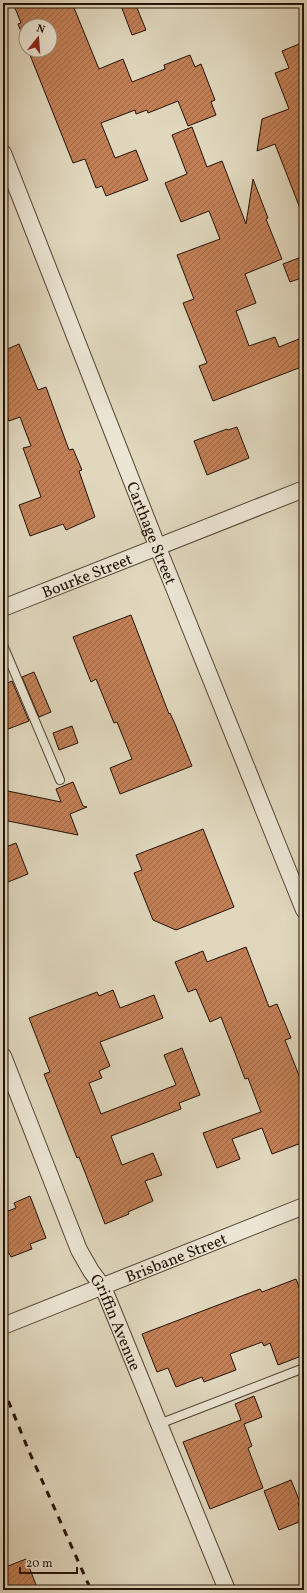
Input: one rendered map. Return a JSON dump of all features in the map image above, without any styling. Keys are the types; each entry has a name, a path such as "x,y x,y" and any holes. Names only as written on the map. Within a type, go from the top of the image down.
{"street":[{"name":"Carthage Street","path":"3,153 158,548 304,910"},
{"name":"Bourke Street","path":"3,608 304,489"},
{"name":"Griffin Avenue","path":"3,1056 79,1250 91,1271 103,1287 227,1590"},
{"name":"Brisbane Street","path":"3,1326 304,1206"}],"lane":[{"path":"3,645 60,780"},
{"path":"159,1424 304,1368"}],"building":[{"path":"13,3 72,3 99,69 123,59 132,82 165,69 164,65 190,55 195,67 201,64 215,100 211,102 216,115 188,126 178,101 148,113 147,110 136,114 135,110 101,123 115,158 136,150 148,180 106,196 102,186 96,188 85,159 73,163 31,58 58,58 58,18 19,18"},
{"path":"120,3 135,3 146,30 132,35"},
{"path":"304,42 303,216 275,144 257,151 262,119 289,109 275,73 289,68 282,51"},
{"path":"192,127 207,167 222,161 246,224 253,179 268,218 266,219 282,259 245,274 256,303 236,311 249,346 275,337 279,347 304,337 304,366 213,401 199,366 207,363 183,303 194,299 177,255 220,239 209,211 181,222 165,183 187,174 172,135"},
{"path":"304,256 304,277 290,282 283,264"},
{"path":"19,344 38,390 46,387 69,450 73,449 82,470 79,471 95,517 66,530 63,524 30,536 19,505 41,497 23,448 31,446 20,417 9,421 3,406 3,351"},
{"path":"237,427 249,458 207,475 194,441"},
{"path":"131,615 169,714 170,713 175,724 192,766 120,794 110,768 132,759 117,722 114,723 96,679 91,682 73,637"},
{"path":"34,672 51,712 39,717 22,677"},
{"path":"12,681 29,721 3,731 3,685"},
{"path":"72,726 78,743 59,750 53,733"},
{"path":"73,782 83,806 87,807 70,814 78,835 3,820 3,790 61,802 56,789"},
{"path":"203,829 234,907 176,930 153,920 134,873 142,870 136,855"},
{"path":"16,843 28,874 3,884 3,848"},
{"path":"246,947 269,1007 277,1004 291,1038 285,1040 304,1088 304,1142 272,1154 262,1128 232,1139 240,1159 217,1168 203,1133 261,1112 248,1078 245,1079 221,1017 210,1022 196,989 188,992 175,962 203,951 207,962"},
{"path":"113,990 120,1008 154,995 163,1018 100,1042 110,1066 99,1071 102,1078 89,1083 101,1114 176,1085 164,1055 182,1048 200,1095 179,1103 181,1109 111,1136 122,1165 153,1153 162,1175 145,1181 153,1201 128,1212 129,1214 105,1224 44,1074 50,1072 29,1018 97,992 99,996"},
{"path":"30,1196 46,1238 30,1244 32,1249 11,1257 9,1253 3,1255 3,1213 16,1208 14,1203"},
{"path":"296,1279 304,1300 304,1355 278,1365 270,1343 264,1346 262,1342 230,1354 236,1370 204,1382 202,1377 176,1387 168,1368 157,1372 142,1334 260,1289 262,1292"},
{"path":"254,1396 262,1417 244,1424 252,1446 248,1448 263,1488 210,1509 183,1442 241,1420 235,1404"},
{"path":"291,1480 300,1502 298,1503 304,1520 279,1530 264,1491"},
{"path":"26,1559 38,1590 3,1590 3,1568"}],"railway":[{"path":"3,1388 28,1449 91,1590"}]}
